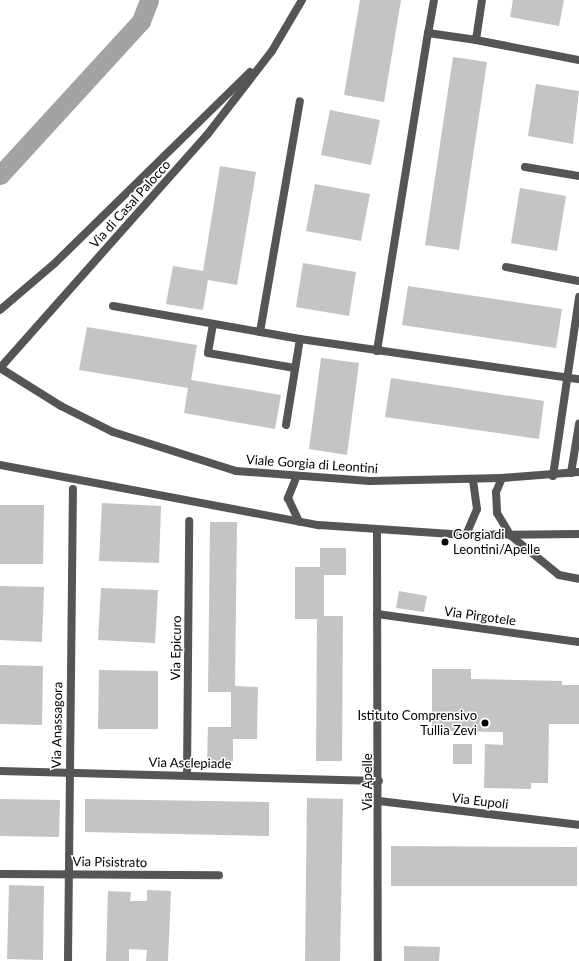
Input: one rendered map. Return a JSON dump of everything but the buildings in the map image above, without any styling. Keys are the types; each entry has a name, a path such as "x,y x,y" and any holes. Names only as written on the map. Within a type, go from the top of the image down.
{"street":[{"name":"Via di Casal Palocco","path":"0,368 207,135 272,51 302,0"},
{"path":"377,350 434,0"},
{"path":"476,40 482,0"},
{"path":"428,33 476,40 579,60"},
{"name":"Via di Casal Palocco","path":"0,310 55,263 272,51"},
{"path":"260,332 300,101"},
{"path":"525,167 579,176"},
{"path":"506,267 579,280"},
{"path":"553,476 579,297"},
{"path":"113,306 300,339 579,379"},
{"path":"213,324 208,354 295,368"},
{"path":"286,425 300,339"},
{"name":"Viale Gorgia di Leontini","path":"0,368 71,412 136,441 226,469 296,478 473,479 553,476 575,472"},
{"path":"575,472 579,424"},
{"path":"0,465 299,522 377,530 466,535 510,536 579,534"},
{"path":"296,478 288,498 299,522"},
{"path":"502,478 496,492 497,513 510,536 559,575 579,579"},
{"path":"466,535 477,509 473,479"},
{"name":"Via Anassagora","path":"68,961 68,774 73,489"},
{"name":"Via Epicuro","path":"187,774 189,521"},
{"name":"Via Apelle","path":"377,530 379,781 378,961"},
{"name":"Via Pirgotele","path":"377,614 579,642"},
{"name":"Via Asclepiade","path":"0,771 68,774 187,774 379,781"},
{"name":"Via Eupoli","path":"379,801 579,825"},
{"name":"Via Pisistrato","path":"0,874 219,875"}],"waterway":[{"path":"0,175 141,21 149,0"}],"place":[{"name":"Gorgia di Leontini/Apelle","path":"445,542"},
{"name":"Istituto Comprensivo Tullia Zevi","path":"485,723"}]}
